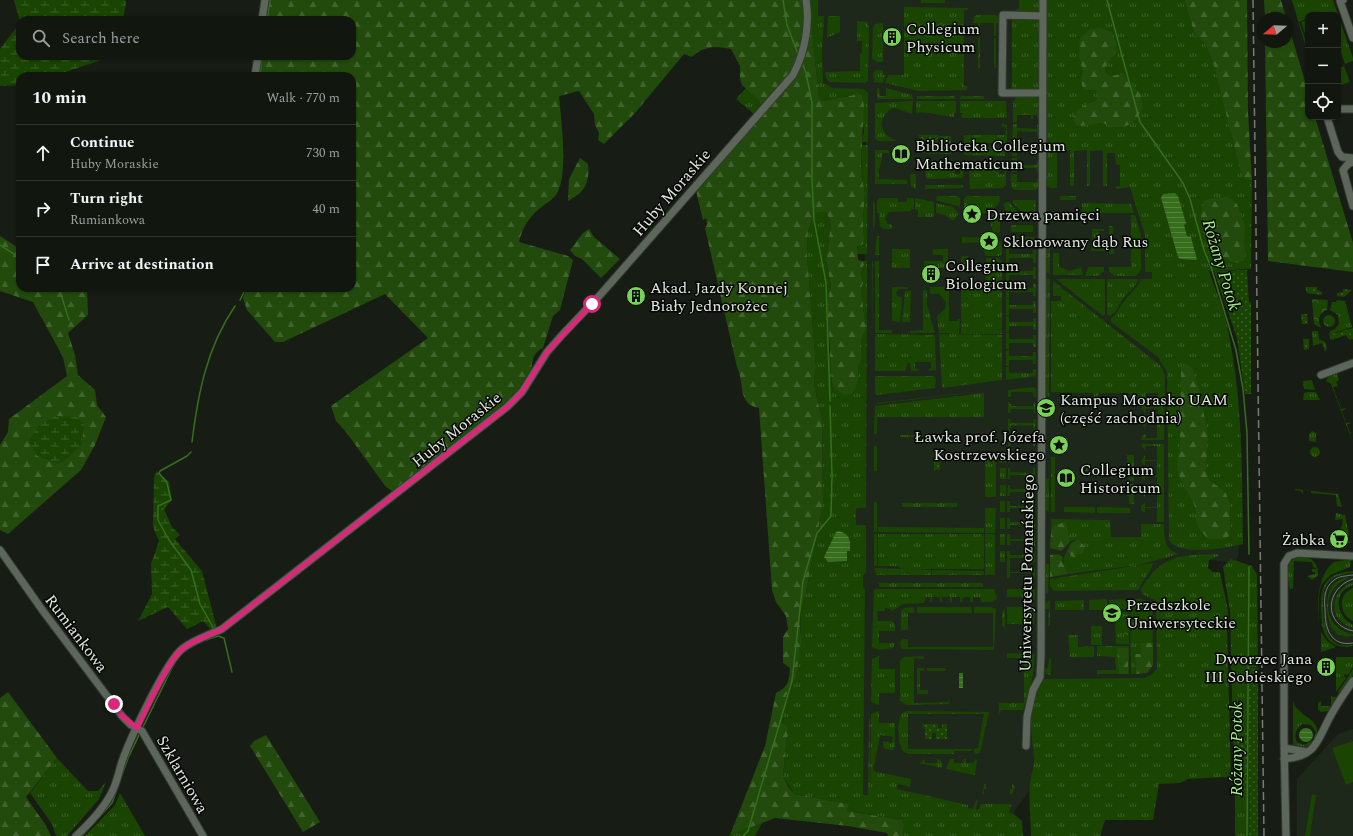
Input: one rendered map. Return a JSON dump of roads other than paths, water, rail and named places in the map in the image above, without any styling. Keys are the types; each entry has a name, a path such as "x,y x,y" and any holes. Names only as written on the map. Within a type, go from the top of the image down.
{"street":[{"path":"263,16 265,0"},
{"name":"Huby Moraskie","path":"76,836 108,800 124,757 137,728 171,662 181,650 193,642 222,629 507,407 522,392 547,352 601,294 792,75 800,62 807,31 808,14 806,0"},
{"name":"Uniwersytetu Poznańskiego","path":"1026,746 1027,717 1033,690 1040,677 1041,651 1043,0"},
{"path":"1341,0 1353,38"},
{"path":"1043,16 1003,16 1002,93 1043,93"},
{"path":"256,72 257,60"},
{"path":"1341,109 1353,110"},
{"path":"1328,120 1338,152 1342,157 1353,158"},
{"path":"1353,162 1348,164 1343,170 1353,206"},
{"path":"1321,375 1353,363"},
{"name":"Rumiankowa","path":"0,550 43,611 122,716 137,728"},
{"path":"1286,836 1284,759 1284,564 1289,556 1297,553 1353,556"},
{"path":"1284,759 1296,758 1307,752 1319,742 1331,714 1353,681"},
{"name":"Szklarniowa","path":"137,728 142,731 203,836"},
{"path":"1284,748 1307,752"}],"waterway":[{"path":"268,16 270,0"},
{"path":"783,0 787,25 798,54"},
{"name":"Różany Potok","path":"1107,0 1140,122 1183,183 1190,199 1204,250 1211,267 1236,350 1243,389 1247,433 1249,554"},
{"path":"260,72 262,60"},
{"path":"803,65 812,103 812,181 814,220 826,283 830,401"},
{"path":"0,245 16,255"},
{"path":"60,292 69,320"},
{"path":"240,300 244,292"},
{"path":"192,442 197,406 205,371 217,338 235,306"},
{"path":"743,836 748,831 792,681 803,581 817,533 831,516 832,475 830,406"},
{"path":"191,452 159,473 167,483 171,500 158,506 158,520 169,540 191,570 200,604 214,629"},
{"name":"Różany Potok","path":"1247,836 1249,567"},
{"path":"206,640 218,636 224,638 232,672"},
{"path":"143,727 174,664"},
{"path":"82,836 112,803 128,758 140,733"}],"tram line":[{"path":"1353,575 1335,579 1330,584 1325,594 1325,616 1330,635 1339,642 1353,643"},
{"path":"1353,579 1337,590 1331,606 1332,614 1336,622 1353,631"}],"railway":[{"path":"1253,0 1264,836"}],"place":[{"name":"Collegium Physicum","path":"892,37"},
{"name":"Biblioteka Collegium Mathematicum","path":"901,154"},
{"name":"Drzewa pamięci","path":"972,214"},
{"name":"Sklonowany dąb Rus","path":"989,241"},
{"name":"Collegium Biologicum","path":"931,274"},
{"name":"Akad. Jazdy Konnej Biały Jednorożec","path":"636,296"},
{"name":"Kampus Morasko UAM (część zachodnia)","path":"1046,408"},
{"name":"Ławka prof. Józefa Kostrzewskiego","path":"1059,445"},
{"name":"Collegium Historicum","path":"1066,478"},
{"name":"Żabka","path":"1339,539"},
{"name":"Przedszkole Uniwersyteckie","path":"1112,613"},
{"name":"Dworzec Jana III Sobieskiego","path":"1326,667"}]}
